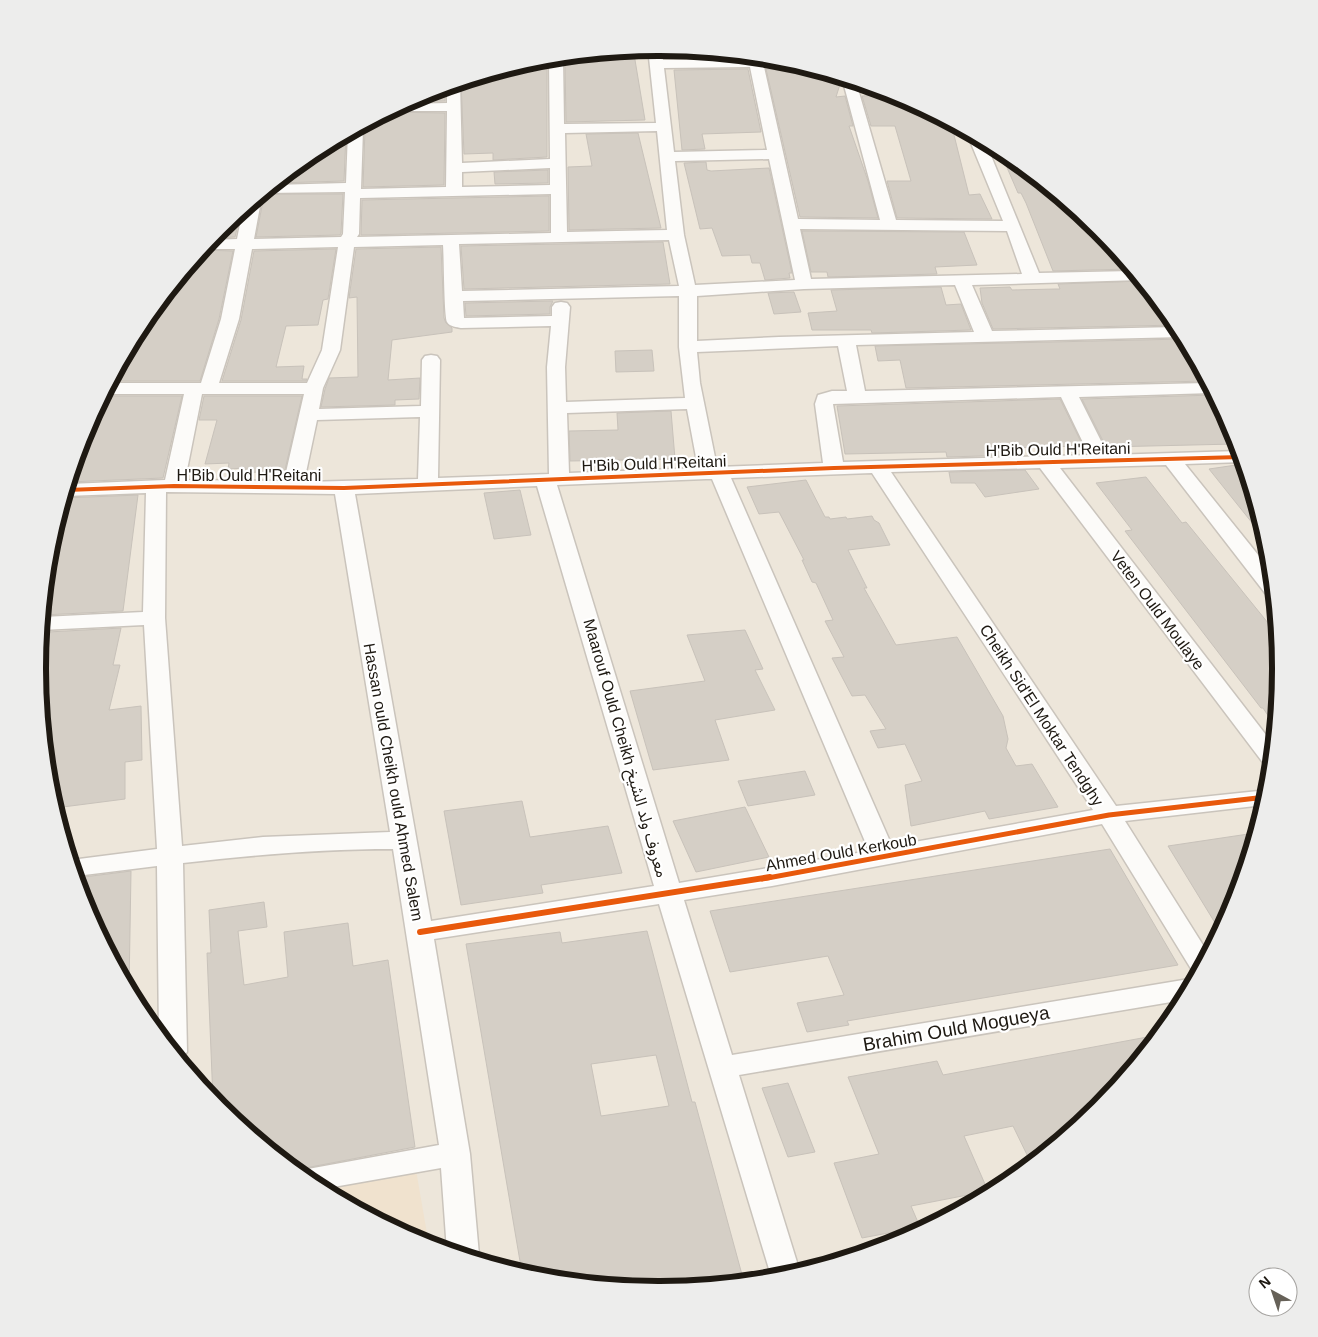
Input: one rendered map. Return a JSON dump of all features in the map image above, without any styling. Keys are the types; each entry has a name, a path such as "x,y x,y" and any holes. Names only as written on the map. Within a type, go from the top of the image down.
{"street":[{"path":"656,56 676,235 688,291 688,346 694,403 714,473 884,857"},
{"path":"657,64 751,63"},
{"path":"756,64 804,284"},
{"path":"556,65 559,237"},
{"path":"850,86 889,225"},
{"path":"454,91 454,190"},
{"path":"413,108 453,107"},
{"path":"557,129 664,127"},
{"path":"293,487 314,388 331,350 347,240 351,234 356,137"},
{"path":"989,153 1032,277"},
{"path":"666,157 777,154"},
{"path":"454,168 558,163"},
{"path":"276,190 558,190"},
{"path":"173,1042 170,856 154,618 165,487 201,389 230,320 251,212"},
{"path":"790,224 1013,226"},
{"path":"217,244 347,240 676,235"},
{"path":"450,239 454,319 458,322 559,322"},
{"path":"453,296 562,292 688,291 804,284 962,281 1032,277 1130,276"},
{"path":"962,281 985,336"},
{"name":"Maarouf Ould Cheikh معروف ولد الشيخ","path":"562,292 556,367 557,408 552,479 669,893 784,1268"},
{"path":"688,346 985,336 1171,332"},
{"path":"846,342 857,396"},
{"path":"428,484 431,360"},
{"path":"113,389 314,388"},
{"path":"834,468 824,404 825,400 832,397 1204,388"},
{"path":"1067,391 1101,460"},
{"path":"557,408 694,403"},
{"path":"308,415 430,411"},
{"name":"H'Bib Ould H'Reitani","path":"73,490 165,487 344,488 834,468 1234,457"},
{"path":"1171,460 1265,578"},
{"name":"Veten Ould Moulaye","path":"1045,461 1266,752"},
{"name":"Cheikh Sid'El Moktar Tendghy","path":"878,467 1109,815 1198,960"},
{"name":"Hassan ould Cheikh ould Ahmed Salem","path":"344,488 420,932 455,1154 463,1249"},
{"path":"48,624 154,618"},
{"name":"Ahmed Ould Kerkoub","path":"420,932 884,857 1109,815 1257,799"},
{"path":"80,867 263,845 329,841 403,840"},
{"name":"Brahim Ould Mogueya","path":"723,1068 1180,991"},
{"path":"319,1178 455,1154"}],"shaded area":[{"path":"416,1170 427,1236 388,1218 331,1186"}],"building":[{"path":"634,57 645,120 566,122 565,63 598,62 598,59"},
{"path":"547,67 547,157 493,160 493,153 464,154 461,88"},
{"path":"748,69 761,132 702,134 705,149 682,150 674,70"},
{"path":"766,69 783,69 840,83 836,97 845,96 853,126 849,126 868,181 878,218 800,217"},
{"path":"445,94 445,101 426,101"},
{"path":"875,95 893,102 953,132 969,195 980,194 992,219 897,218 887,181 911,181 895,126 871,126 862,96"},
{"path":"403,112 445,113 444,185 363,187 365,132"},
{"path":"638,133 661,228 569,230 568,167 592,166 586,134"},
{"path":"346,143 344,181 285,183"},
{"path":"706,162 707,170 711,171 769,168 792,273 789,273 790,278 765,280 760,263 752,263 750,255 722,256 712,228 700,229 684,163"},
{"path":"1005,163 1032,182 1063,208 1124,269 1053,271 1026,203 1021,193 1018,193"},
{"path":"548,170 548,183 495,184 494,172"},
{"path":"272,194 343,194 340,235 256,237 263,201"},
{"path":"549,196 549,231 361,235 362,200"},
{"path":"238,224 235,237 224,237"},
{"path":"802,231 964,232 977,265 935,267 937,274 828,277 827,272 811,272"},
{"path":"663,242 670,284 464,289 461,246"},
{"path":"441,247 444,318 446,323 452,328 452,332 392,340 388,380 420,378 419,399 395,400 395,405 321,407 329,378 358,377 357,297 349,298 356,249"},
{"path":"336,249 328,299 323,300 318,325 286,326 276,367 304,366 302,379 307,379 306,381 222,381 241,320 254,251"},
{"path":"211,250 233,251 219,319 200,381 118,381 150,328 173,295 182,284 185,284 187,278"},
{"path":"1134,281 1166,325 993,329 982,303 980,288 1010,287 1012,290 1060,289 1058,284"},
{"path":"941,287 946,305 961,304 971,330 872,333 871,330 812,330 808,313 837,311 831,290"},
{"path":"794,292 801,312 774,314 768,293"},
{"path":"553,301 550,307 550,314 466,316 465,303"},
{"path":"1175,339 1200,381 906,388 900,360 878,361 875,346"},
{"path":"652,350 654,371 616,372 615,351"},
{"path":"1208,395 1229,444 1106,447 1082,399"},
{"path":"110,396 182,396 163,478 76,482 93,434"},
{"path":"204,396 302,396 285,470 245,473 246,468 228,469 229,463 205,464 217,420 199,420"},
{"path":"1060,399 1083,446 1008,448 1014,455 947,457 946,452 845,454 837,406"},
{"path":"671,411 675,459 570,461 569,431 618,430 617,413"},
{"path":"1236,465 1255,526 1209,469"},
{"path":"1025,470 1039,489 985,497 975,483 951,483 949,472"},
{"path":"1146,477 1182,523 1186,522 1270,625 1272,668 1269,718 1125,531 1132,530 1096,483"},
{"path":"806,480 825,517 830,519 846,517 847,519 872,516 879,523 890,545 848,550 867,588 864,588 896,645 957,637 1003,716 1008,739 1006,748 1016,766 1032,764 1058,807 989,819 985,811 911,826 905,785 922,781 905,744 878,748 870,731 886,729 865,695 852,696 832,658 844,657 825,621 833,620 816,583 812,582 802,560 804,560 779,512 759,514 747,487"},
{"path":"520,490 531,535 494,539 484,493"},
{"path":"138,495 123,611 49,615 51,589 58,549 71,498"},
{"path":"121,628 113,665 120,665 109,710 141,706 142,760 125,762 125,799 62,807 51,748 46,668 48,632"},
{"path":"745,630 763,669 755,670 775,710 715,720 729,760 653,770 630,691 705,681 687,635"},
{"path":"805,771 815,795 748,806 738,781"},
{"path":"522,801 530,837 608,826 622,873 541,885 543,893 461,905 444,811"},
{"path":"745,807 769,857 696,872 673,821"},
{"path":"1249,834 1216,924 1168,846"},
{"path":"1110,849 1178,965 847,1021 849,1025 807,1032 797,1003 844,995 828,956 730,972 710,911"},
{"path":"131,871 129,977 109,940 83,877"},
{"path":"264,902 267,927 238,931 244,985 288,977 284,932 348,923 353,966 388,960 415,1147 305,1168 255,1129 213,1088 207,953 211,953 209,910"},
{"path":"647,931 692,1102 695,1102 742,1275 699,1280 619,1280 579,1276 521,1265 466,944 560,932 562,943","holes":["656,1055 669,1106 601,1116 591,1064"]},
{"path":"1149,1037 1120,1073 1092,1102 1032,1155 1028,1158 1013,1126 964,1136 986,1186 973,1194 911,1206 918,1223 904,1230 862,1238 834,1163 879,1154 848,1077 937,1061 943,1075"},
{"path":"788,1083 815,1152 788,1157 762,1088"}],"cycle path":[{"path":"73,490 174,486 344,488 834,468 1234,457"},
{"path":"420,932 772,877 1109,815 1258,798"}]}
